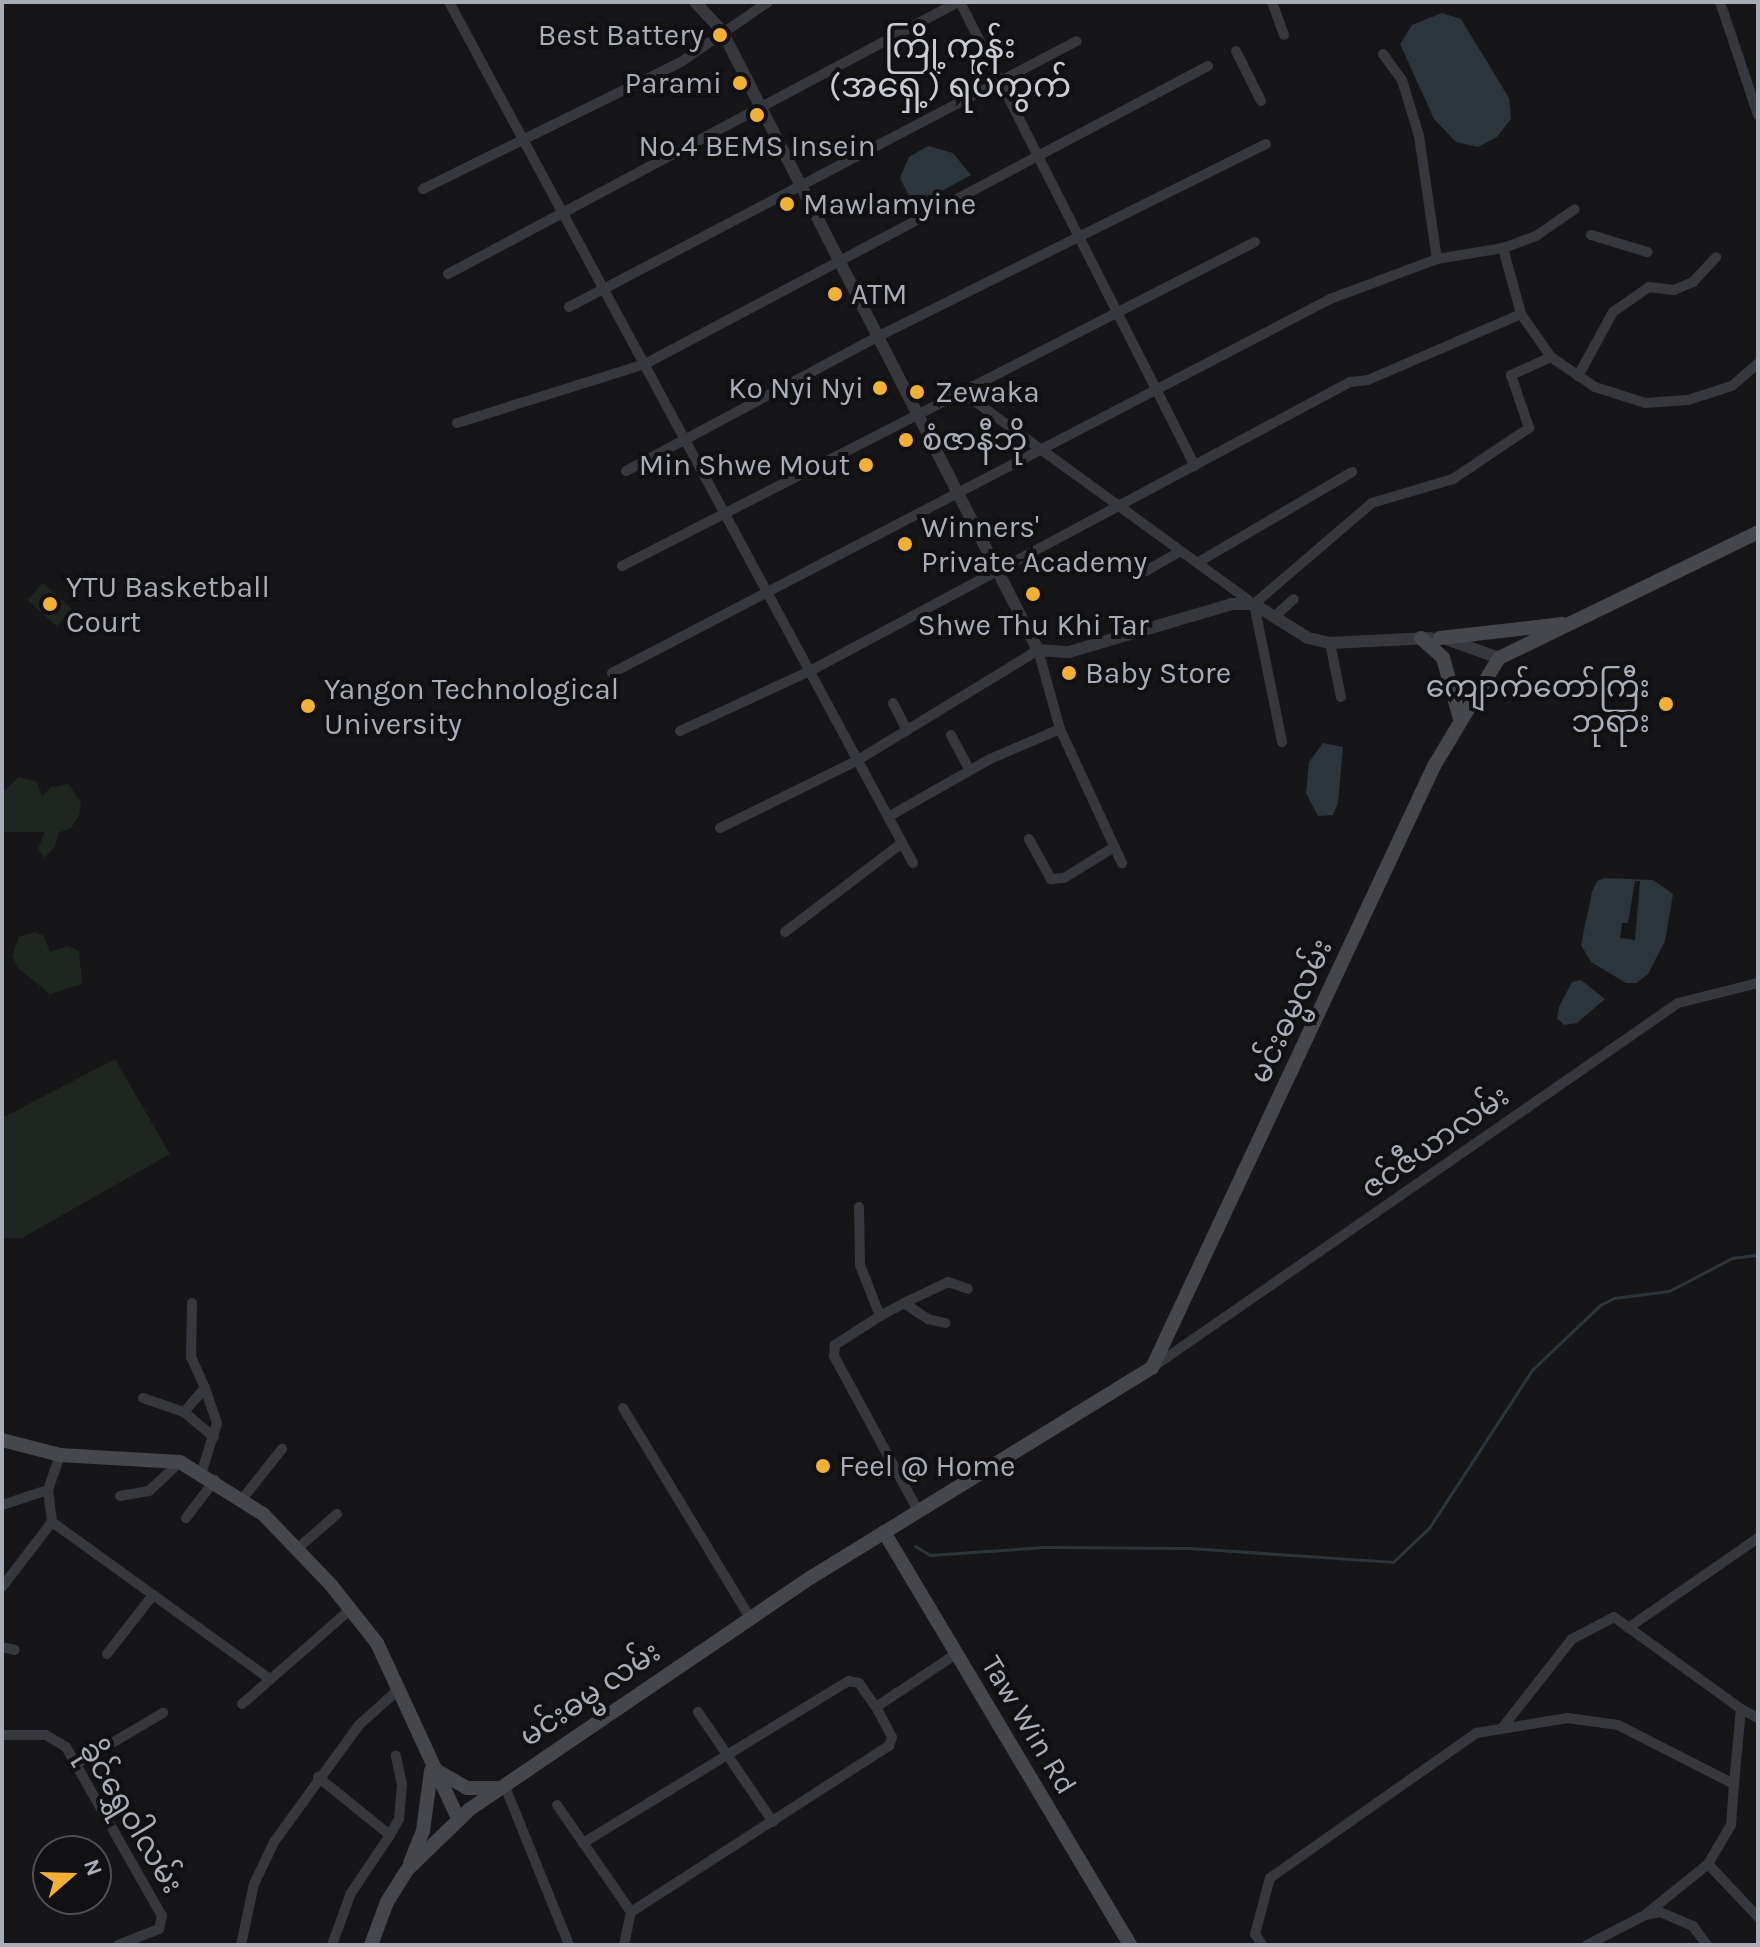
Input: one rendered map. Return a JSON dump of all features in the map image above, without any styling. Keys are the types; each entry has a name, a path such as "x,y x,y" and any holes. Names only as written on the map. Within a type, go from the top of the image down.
{"main road":[{"path":"1499,658 1758,532"},
{"path":"1440,638 1566,624"},
{"path":"1421,638 1443,658 1460,719"},
{"name":"မင်းဓမ္မလမ်း","path":"1152,1368 1460,719 1499,658"},
{"path":"884,1532 1152,1368"},
{"path":"2,1440 60,1455 180,1462 202,1471 243,1498 297,1549 352,1608 377,1643 430,1767 458,1818"},
{"name":"မင်းဓမ္မ လမ်း","path":"371,1945 387,1902 408,1869 458,1818 750,1618 884,1532"},
{"name":"Taw Win Rd","path":"884,1532 1130,1945"},
{"path":"430,1767 467,1788 502,1786"},
{"path":"408,1869 423,1831 430,1767"}],"street":[{"path":"449,2 689,441 913,863"},
{"path":"695,2 722,31 999,569 1038,650 1060,729 1122,863"},
{"path":"423,189 523,136 681,62 768,2"},
{"path":"448,274 959,2 1195,466"},
{"path":"1272,2 1284,35"},
{"path":"1720,2 1758,115"},
{"path":"569,307 1077,41"},
{"path":"1236,51 1261,101"},
{"path":"1383,54 1402,80 1419,136 1437,259"},
{"path":"457,423 645,364 1208,66"},
{"path":"626,471 689,441 879,336 1266,144"},
{"path":"612,673 1040,449 1157,392 1330,299 1437,259 1503,248 1553,227 1575,209"},
{"path":"1591,235 1647,252"},
{"path":"622,566 1255,242"},
{"path":"1503,248 1521,314 1551,357 1595,387 1645,403 1688,400 1732,386 1758,363"},
{"path":"1578,376 1613,312 1649,287 1674,290 1693,282 1716,257"},
{"path":"680,731 812,670 1350,382 1368,380 1521,314"},
{"path":"720,828 858,760 1038,650 1069,652 1232,604 1254,604 1372,503 1453,479 1529,428 1511,375 1551,357"},
{"path":"962,392 1116,507 1308,638 1330,643 1440,638 1499,658"},
{"path":"1197,563 1352,472"},
{"path":"1146,571 1180,551"},
{"path":"1275,616 1294,599"},
{"path":"1254,604 1282,742"},
{"path":"1330,643 1341,697"},
{"path":"893,703 907,731"},
{"path":"888,817 970,770 1060,729"},
{"path":"951,735 970,770"},
{"path":"1029,839 1051,879 1064,878 1114,847"},
{"path":"785,932 902,843"},
{"name":"ဇင်ဇီယာလမ်း","path":"1152,1368 1678,1003 1758,983"},
{"path":"859,1207 860,1265 880,1316"},
{"path":"918,1511 834,1356 835,1345 880,1316 948,1282 968,1289"},
{"path":"192,1303 191,1357 215,1410 214,1437 202,1471"},
{"path":"904,1303 928,1319 946,1323"},
{"path":"184,1412 205,1388"},
{"path":"143,1398 184,1412 214,1437"},
{"path":"623,1408 750,1618"},
{"path":"243,1498 282,1449"},
{"path":"2,1587 52,1522 48,1490 60,1455"},
{"path":"120,1496 149,1491 180,1462"},
{"path":"186,1518 215,1480"},
{"path":"2,1505 48,1490"},
{"path":"297,1549 337,1514"},
{"path":"52,1522 268,1678"},
{"path":"1628,1628 1758,1538"},
{"path":"107,1654 153,1595"},
{"path":"242,1704 268,1678 352,1608"},
{"path":"1502,1728 1572,1639 1614,1617 1758,1718"},
{"path":"2,1647 15,1650"},
{"path":"876,1707 956,1654"},
{"path":"583,1843 848,1681 859,1683 892,1737 889,1746 631,1912 624,1945"},
{"path":"241,1945 254,1884 274,1842 318,1777 359,1725 398,1690"},
{"path":"1587,1945 1645,1915 1708,1864 1731,1825 1741,1709"},
{"path":"698,1712 773,1822"},
{"path":"78,1763 163,1713"},
{"path":"1262,1945 1255,1934 1270,1878 1476,1733 1568,1718 1618,1725 1734,1784"},
{"name":"ခိုင်ရွှေဝါလမ်း","path":"2,1735 46,1735 78,1763 97,1809 162,1916 159,1929 118,1945"},
{"path":"332,1945 351,1893 390,1835 400,1807 396,1756"},
{"path":"318,1777 390,1835"},
{"path":"502,1786 569,1945"},
{"path":"557,1805 631,1912"},
{"path":"1708,1864 1758,1917"},
{"path":"1645,1915 1660,1912 1693,1926 1707,1945"}],"shaded area":[{"path":"1442,13 1461,19 1509,98 1511,119 1497,137 1478,147 1456,142 1434,119 1400,44 1412,25"},
{"path":"928,146 953,153 971,175 914,206 900,178 909,157"},
{"name":"YTU Basketball Court","path":"43,583 72,609 57,626 28,600"},
{"path":"1323,743 1343,747 1338,803 1333,815 1318,816 1306,793 1309,762"},
{"path":"19,777 36,781 42,796 51,787 68,784 81,802 79,816 71,828 58,833 55,847 44,858 38,848 45,832 2,832 2,793"},
{"path":"1605,878 1653,880 1673,894 1665,941 1648,974 1636,983 1626,983 1591,962 1581,945 1592,892 1597,881"},
{"path":"35,932 44,936 50,952 67,946 79,951 82,984 50,994 19,969 12,957 19,937"},
{"path":"1581,980 1605,999 1577,1023 1564,1025 1557,1018 1559,1007 1572,982"},
{"path":"115,1059 170,1154 22,1238 2,1238 2,1118"}],"pier":[{"path":"1635,881 1640,881 1635,940 1620,938 1622,923 1628,923"}],"waterway":[{"path":"915,1546 930,1555 1044,1547 1189,1548 1393,1562 1429,1528 1532,1370 1600,1305 1614,1298 1669,1291 1732,1258 1758,1255"}],"place":[{"name":"Best Battery","path":"720,35"},
{"name":"Parami","path":"740,83"},
{"name":"No.4 BEMS Insein","path":"757,115"},
{"name":"Mawlamyine","path":"787,204"},
{"name":"ATM","path":"835,294"},
{"name":"Ko Nyi Nyi","path":"880,388"},
{"name":"Zewaka","path":"917,392"},
{"name":"စံဇာနီဘို","path":"906,440"},
{"name":"Min Shwe Mout","path":"866,465"},
{"name":"Winners' Private Academy","path":"905,544"},
{"name":"Shwe Thu Khi Tar","path":"1033,594"},
{"name":"YTU Basketball Court","path":"50,604"},
{"name":"Baby Store","path":"1069,673"},
{"name":"ကျောက်တော်ကြီး ဘုရား","path":"1666,704"},
{"name":"Yangon Technological University","path":"308,706"},
{"name":"Feel @ Home","path":"823,1466"}],"district":[{"name":"ကြို့ကုန်း (အရှေ့) ရပ်ကွက်","path":"950,66"}]}
